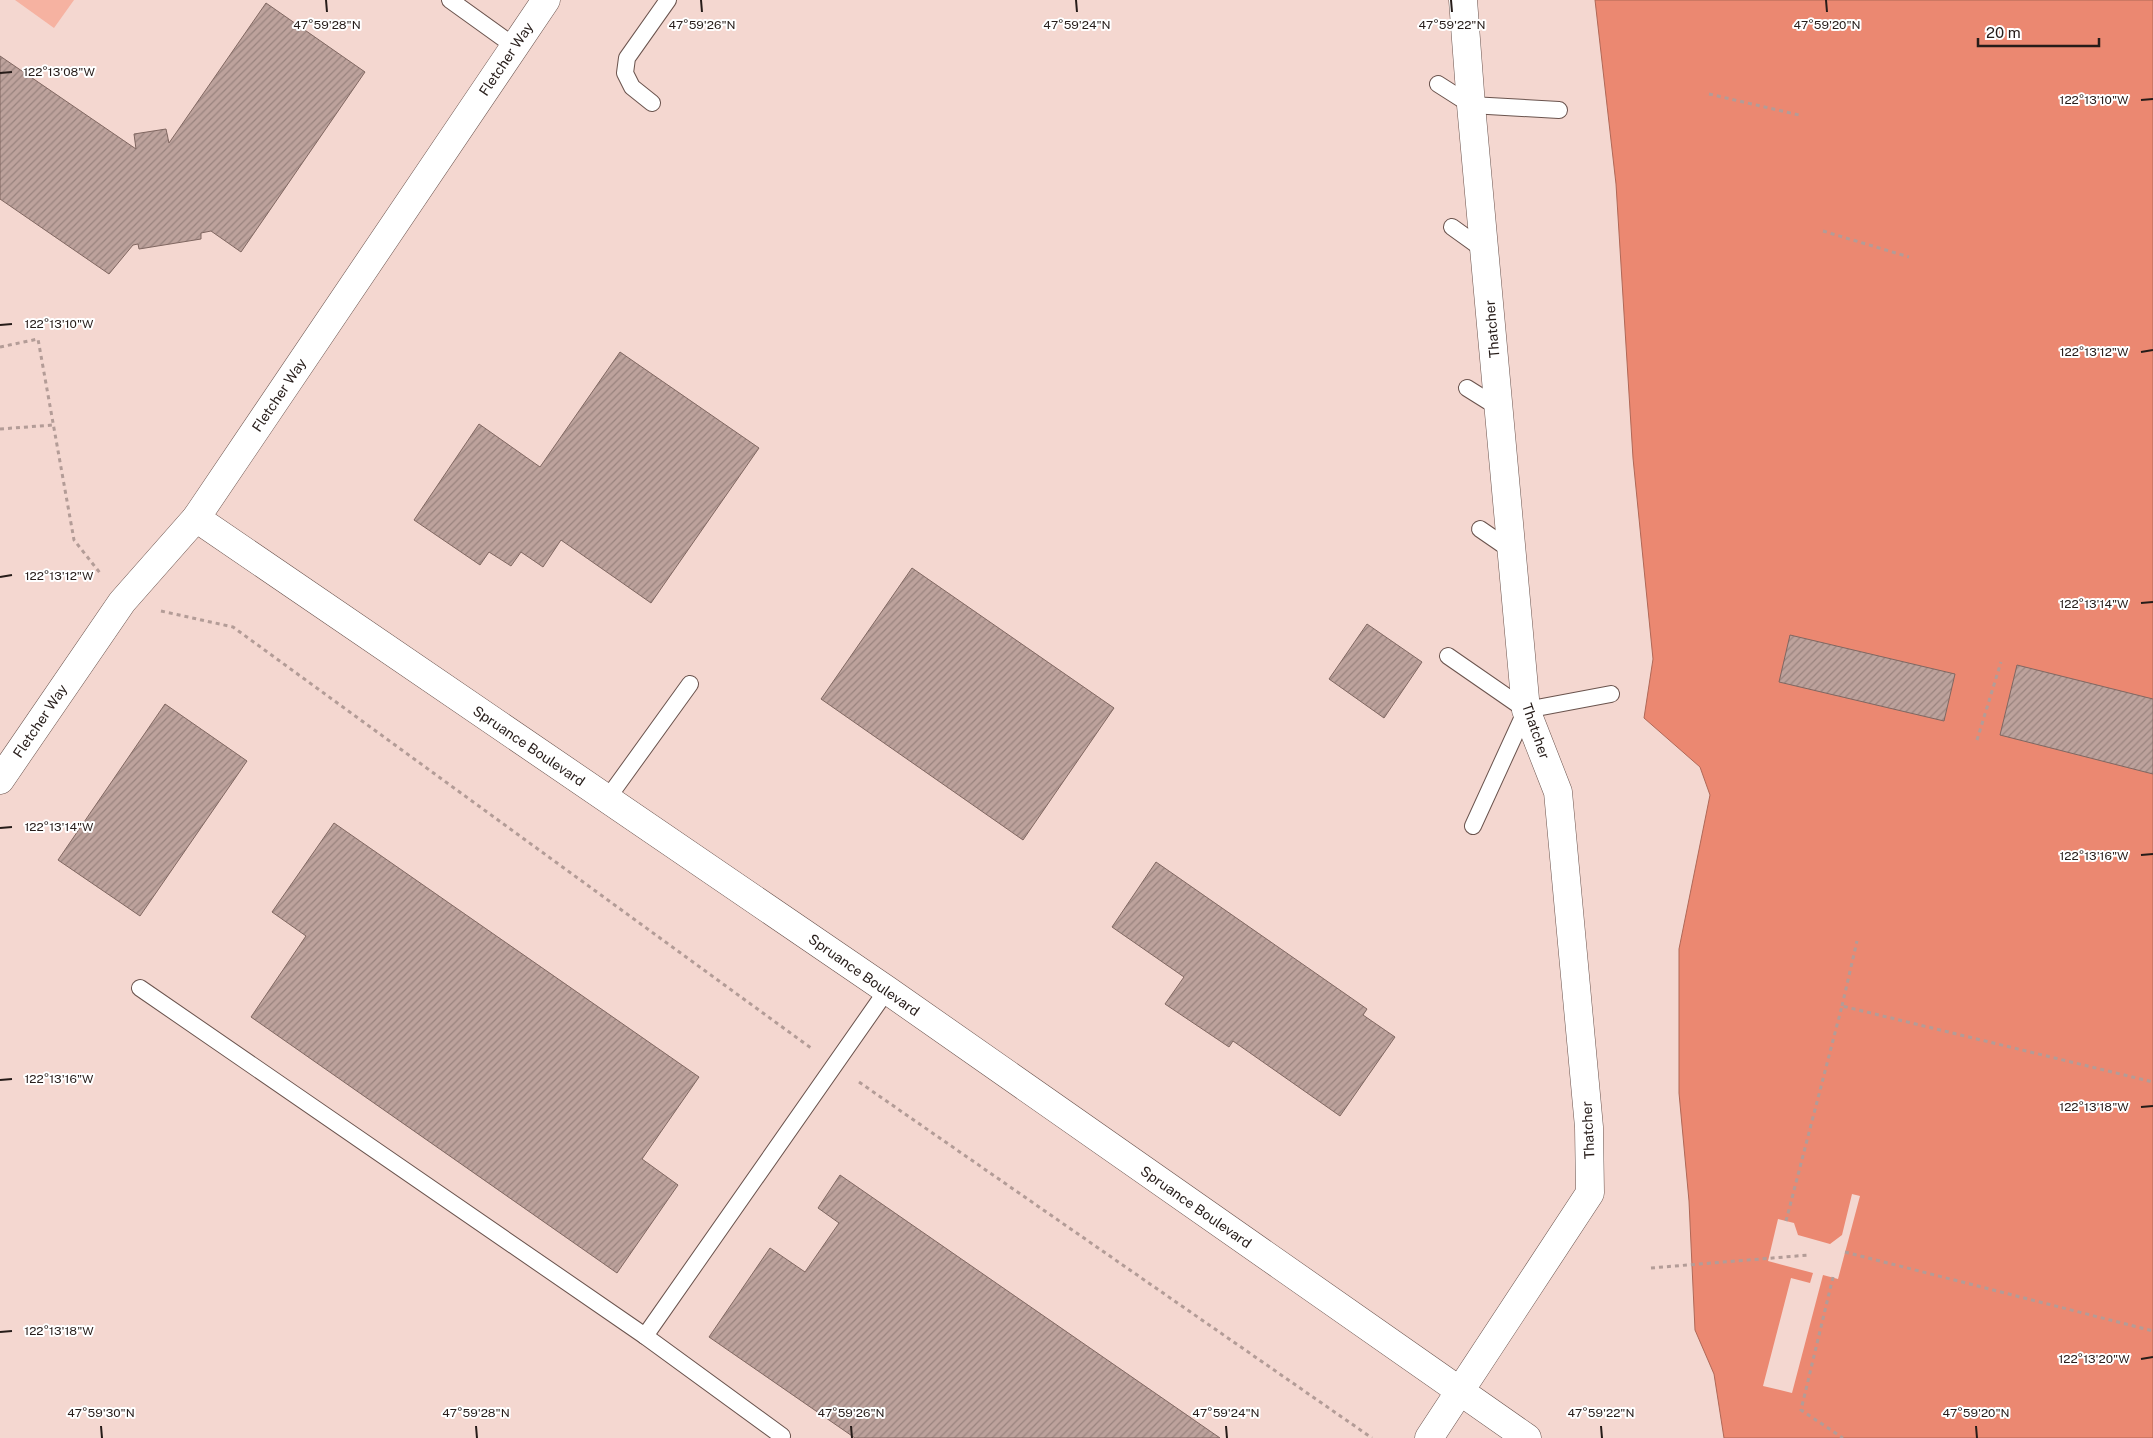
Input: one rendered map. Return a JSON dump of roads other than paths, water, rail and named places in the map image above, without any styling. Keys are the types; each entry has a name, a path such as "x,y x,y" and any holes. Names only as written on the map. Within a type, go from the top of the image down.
{"street":[{"name":"Fletcher Way","path":"0,780 122,602 196,518 546,0"},
{"name":"Thatcher","path":"1429,1438 1590,1193 1589,1127 1558,792 1526,710 1463,0"},
{"name":"Spruance Boulevard","path":"196,518 887,990 1527,1438"}],"lane":[{"path":"450,0 514,46"},
{"path":"652,103 632,87 625,73 627,58 668,0"},
{"path":"1438,84 1471,105 1559,110"},
{"path":"1452,228 1484,250"},
{"path":"1467,388 1499,408"},
{"path":"1480,528 1512,551"},
{"path":"1448,656 1526,710 1611,694"},
{"path":"607,799 690,684"},
{"path":"1473,826 1526,710"},
{"path":"140,988 645,1336 782,1436"},
{"path":"645,1336 887,990"}]}
